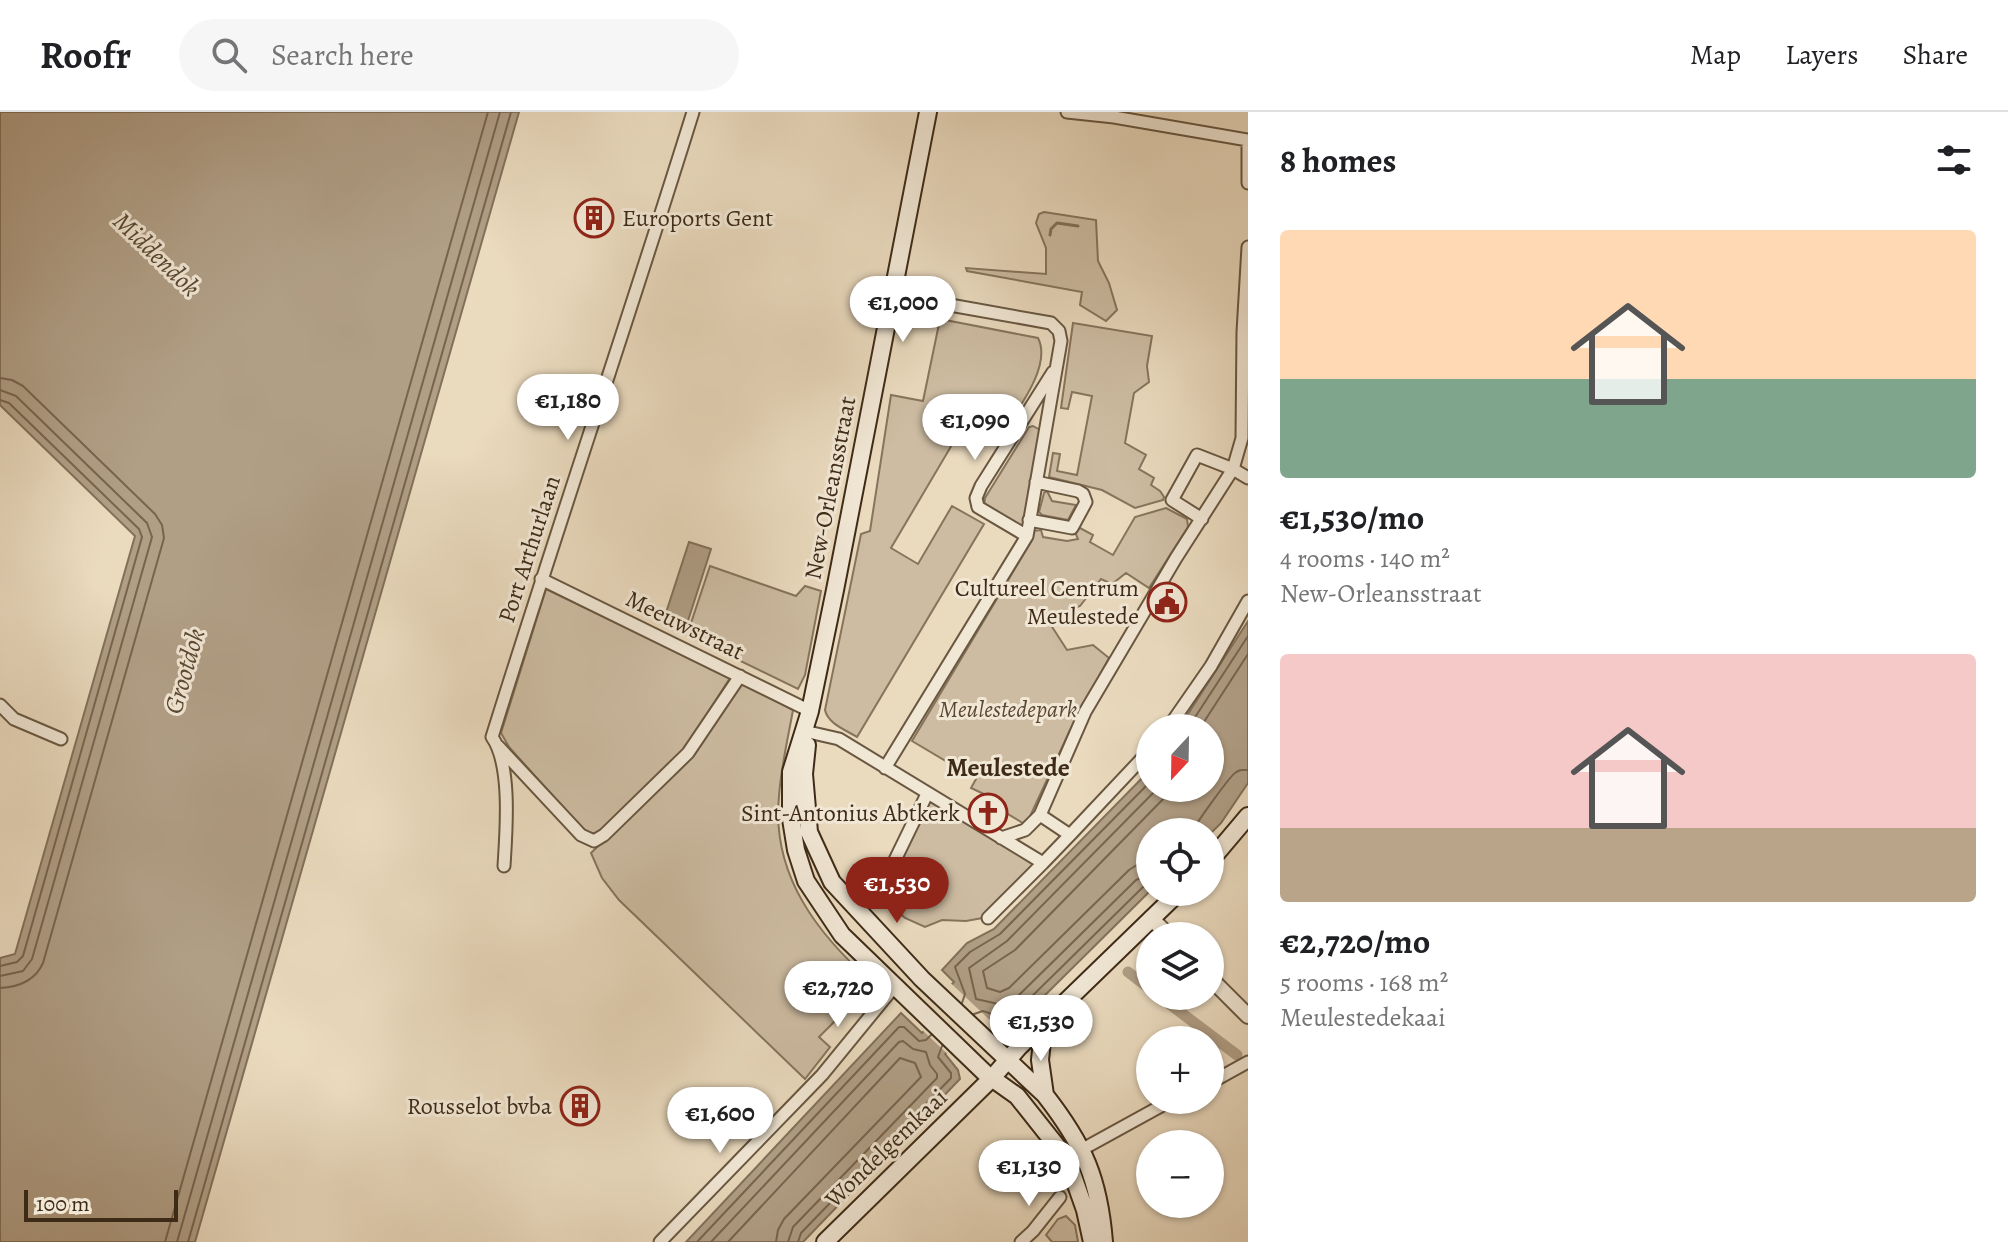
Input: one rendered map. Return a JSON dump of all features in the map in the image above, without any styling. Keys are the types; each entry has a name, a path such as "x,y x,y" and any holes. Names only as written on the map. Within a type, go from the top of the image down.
{"main road":[{"name":"New-Orleansstraat","path":"928,112 810,711 791,772 791,819 803,871 821,907 842,935 964,1053 1017,1096 1067,1159 1085,1210 1092,1242"},
{"name":"New-Orleansstraat","path":"804,731 808,747 804,774 809,832 822,865 842,896 925,981 1045,1095 1063,1119 1096,1183 1104,1242"},
{"path":"1224,844 1248,816"},
{"name":"Wondelgemkaai","path":"825,1242 1164,906"},
{"path":"1044,1022 1040,1060 1045,1095"}],"street":[{"name":"Port Arthurlaan","path":"504,866 507,808 498,746 492,737 693,112"},
{"path":"1067,112 1114,117 1248,143 1248,183"},
{"path":"1003,839 1025,830 1040,815 1085,712 1244,450 1248,247"},
{"path":"885,768 1027,536 1061,341 1059,331 1051,323 950,305 893,290"},
{"path":"1027,536 978,507 976,498 1055,368"},
{"path":"1025,415 1035,414 1046,421"},
{"path":"1202,519 1172,500 1197,455 1248,478"},
{"path":"1029,520 1072,528 1086,502 1078,491 1036,482"},
{"name":"Meeuwstraat","path":"541,579 810,711"},
{"path":"1178,714 1211,666 1248,601"},
{"path":"498,746 581,835 594,841 604,835 688,753 740,676"},
{"path":"0,705 14,719 61,739"},
{"path":"804,731 839,739 1043,863"},
{"path":"988,918 1136,765"},
{"path":"879,893 927,794"},
{"path":"1040,815 1070,835"},
{"path":"1151,918 1155,922"},
{"path":"660,1242 822,1075 894,987"},
{"path":"1224,992 1248,1016"},
{"path":"1224,1075 1248,1062"},
{"path":"1081,1150 1147,1114"},
{"path":"1021,1242 1060,1197"}],"green space":[{"path":"1044,212 1096,220 1098,261 1117,310 1106,321 1080,305 1082,292 967,271 966,268 1046,274 1046,248 1036,223 1039,214"},
{"path":"940,319 1038,338 1040,362 1030,390 999,439 966,421 891,548 918,564 952,506 984,524 857,737 834,723 825,710 861,534 870,531 891,395 923,401"},
{"path":"1073,323 1152,336 1147,366 1149,382 1134,393 1125,443 1146,455 1139,469 1154,478 1151,485 1160,491 1163,500 1135,508 1102,490 1049,477 1053,453 1060,454 1057,471 1077,475 1092,396 1072,392 1068,409 1061,408"},
{"path":"1029,427 1042,431 1023,525 1015,525 984,506 985,498"},
{"path":"1047,491 1052,501 1076,505 1068,520 1039,512"},
{"name":"Meulestedepark","path":"1166,508 1187,519 1188,527 1149,588 1126,573 1112,584 1101,579 1080,606 1047,619 1067,650 1093,645 1109,658 1071,728 1026,825 998,808 1001,802 971,788 976,779 912,741 1032,540 1033,531 1041,530 1043,537 1067,541 1078,539 1075,532 1080,528 1093,535 1090,542 1113,555 1135,517"},
{"path":"710,566 796,596 805,586 821,591 805,675 798,689 687,635"},
{"path":"546,589 730,678 682,753 597,834 587,832 580,826 509,747 501,733"},
{"path":"741,683 793,710 779,796 778,825 783,852 802,901 817,924 873,983 819,1037 830,1047 805,1079 619,900 602,878 591,853 692,756"},
{"path":"930,800 1034,863 1034,867 988,917 966,921 942,920 925,927 905,918 883,898"},
{"path":"1066,1216 1075,1225 1078,1242 1052,1242 1046,1235 1058,1219"}],"water":[{"path":"0,112 519,112 195,1242 0,1242 0,958 15,954 135,536 0,405"},
{"path":"689,542 711,549 686,627 664,619"},
{"path":"1248,621 1248,783 1224,819 1136,818 1136,905 1021,1019 1018,1017 1004,1031 994,1021 989,1025 981,1018 945,1054 958,1070 960,1079 803,1242 686,1242 901,1013 922,1033 958,996 949,987 954,982 942,970 967,943 994,929 1136,784 1136,802 1224,802 1224,714 1188,714"}],"pier":[{"path":"939,972 993,1023 987,1029 981,1023 950,1055 956,1062 900,1009 922,1028 953,996 945,989 948,983"}],"waterway":[{"path":"1050,235 1057,223 1078,226"},
{"path":"1128,972 1136,978"},
{"path":"1178,1010 1237,1055"}],"place":[{"name":"Euroports Gent","path":"594,218"},
{"name":"Cultureel Centrum Meulestede","path":"1167,602"},
{"name":"Sint-Antonius Abtkerk","path":"988,813"},
{"name":"Rousselot bvba","path":"580,1106"}],"district":[{"name":"Meulestede","path":"1008,767"}],"water label":[{"name":"Middendok","path":"157,254"},
{"name":"Grootdok","path":"184,671"}]}
